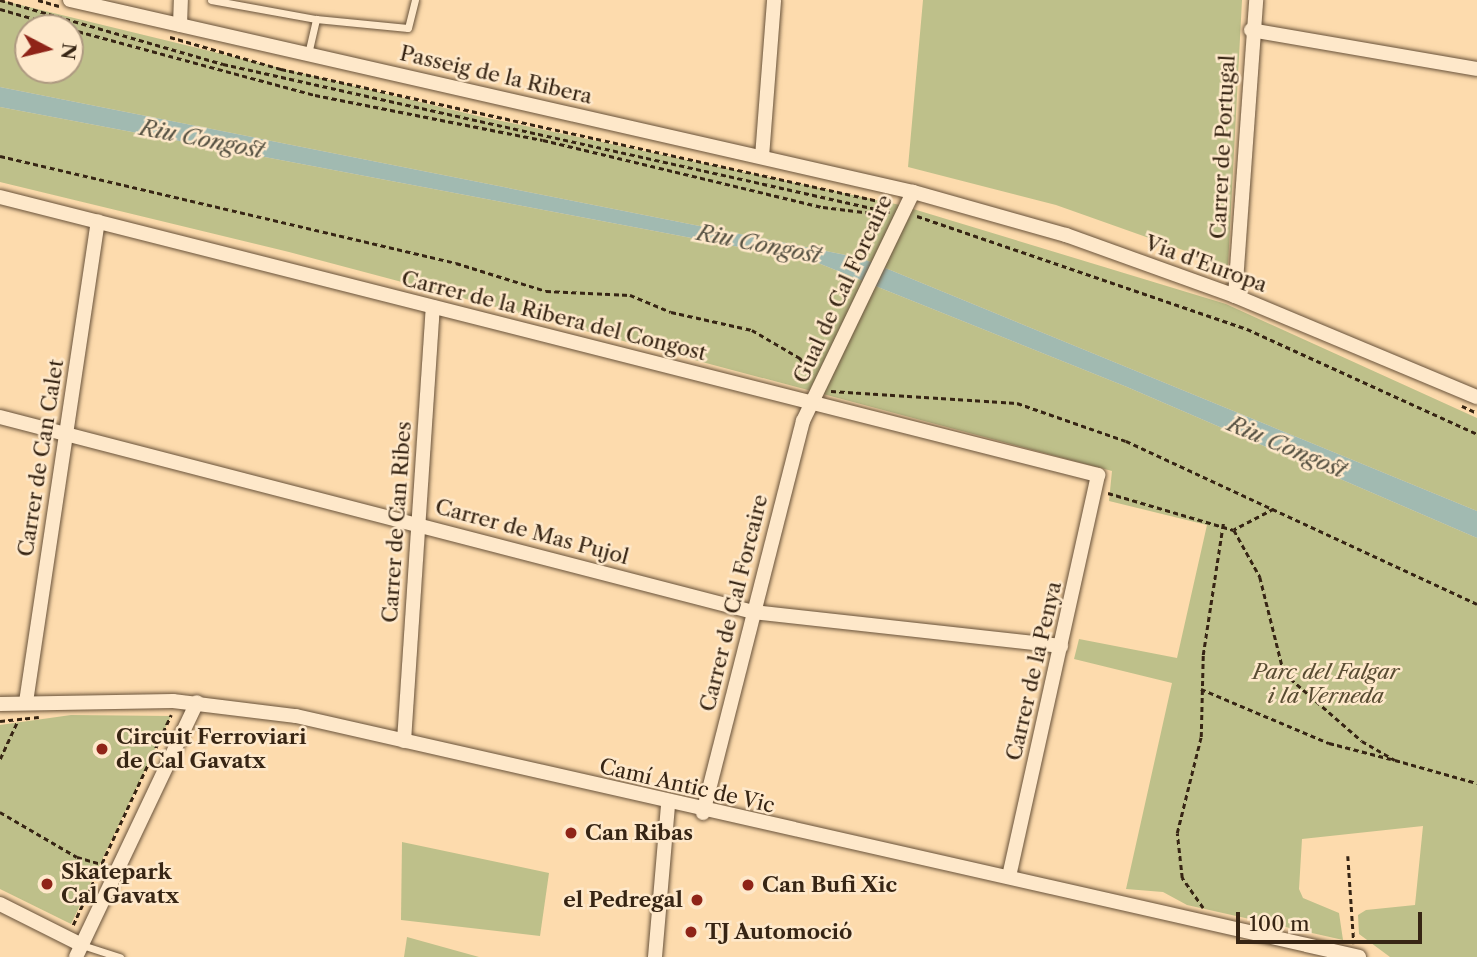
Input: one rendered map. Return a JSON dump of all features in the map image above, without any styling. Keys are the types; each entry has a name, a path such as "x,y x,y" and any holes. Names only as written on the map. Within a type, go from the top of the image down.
{"street":[{"path":"180,24 181,0"},
{"path":"762,157 774,0"},
{"name":"Carrer de Portugal","path":"1235,296 1251,30 1256,0"},
{"name":"Passeig de la Ribera","path":"67,4 180,24 913,192"},
{"path":"1251,30 1477,69"},
{"name":"Gual de Cal Forcaire","path":"814,398 899,215 913,192"},
{"name":"Via d'Europa","path":"913,192 1066,235 1235,296 1477,397"},
{"name":"Carrer de la Ribera del Congost","path":"0,197 433,307 814,398 1098,475"},
{"name":"Carrer de Can Calet","path":"26,702 98,221"},
{"name":"Carrer de Can Ribes","path":"404,741 433,307"},
{"name":"Carrer de Cal Forcaire","path":"703,813 753,612 814,398"},
{"name":"Carrer de Mas Pujol","path":"0,417 753,612 1061,646"},
{"name":"Carrer de la Penya","path":"1009,875 1098,475"},
{"path":"0,904 79,951 197,702"},
{"name":"Camí Antic de Vic","path":"0,704 197,702 404,741 703,813 1009,875 1356,956"},
{"path":"655,957 668,804"}],"lane":[{"path":"211,0 316,19 408,28 415,0"},
{"path":"308,54 316,19"},
{"path":"79,951 120,957"}],"path":[{"path":"0,0 223,64 899,215 1247,329 1477,434"},
{"path":"38,0 67,4"},
{"path":"0,9 17,14"},
{"path":"84,33 315,95 543,139 823,207 899,215"},
{"path":"166,36 281,69 890,202 899,215"},
{"path":"0,156 456,263 545,291 630,295 671,312 752,330 805,362 814,398 918,392 1017,403 1126,441 1477,604"},
{"path":"890,202 899,215"},
{"path":"1454,403 1477,413"},
{"path":"1095,490 1223,524 1234,530 1260,577 1284,673 1342,728 1395,760"},
{"path":"1234,530 1274,509"},
{"path":"1212,923 1182,878 1177,833 1201,737 1201,689 1223,524"},
{"path":"1201,689 1329,743 1477,783"},
{"path":"60,922 72,927 173,715 161,715"},
{"path":"0,721 47,716"},
{"path":"0,759 18,720"},
{"path":"0,812 77,857 102,864"},
{"path":"1348,856 1356,956"}],"green space":[{"path":"0,0 58,14 14,14 14,84 84,84 84,20 478,116 900,205 1226,304 1477,418 1477,511 861,258 0,87"},
{"path":"923,0 1242,0 1228,266 1056,205 908,167"},
{"name":"Parc del Falgar i la Verneda","path":"0,107 813,261 1127,387 1477,538 1477,957 1390,957 1359,934 1358,915 1366,910 1415,905 1423,826 1302,839 1299,889 1303,898 1339,913 1343,940 1187,905 1163,892 1126,889 1172,683 1074,659 1079,639 1177,658 1207,525 1109,501 1112,471 289,252 0,182"},
{"path":"71,715 171,716 71,924 0,889 0,725"},
{"path":"402,842 549,873 540,936 401,920"},
{"path":"407,937 479,957 404,957"}],"water":[{"name":"Riu Congost","path":"0,87 861,258 1477,511 1477,538 1127,387 813,261 0,107"}],"place":[{"name":"Circuit Ferroviari de Cal Gavatx","path":"102,749"},
{"name":"Can Ribas","path":"571,833"},
{"name":"Skatepark Cal Gavatx","path":"47,884"},
{"name":"Can Bufi Xic","path":"748,885"},
{"name":"el Pedregal","path":"697,900"},
{"name":"TJ Automoció","path":"691,932"}]}
